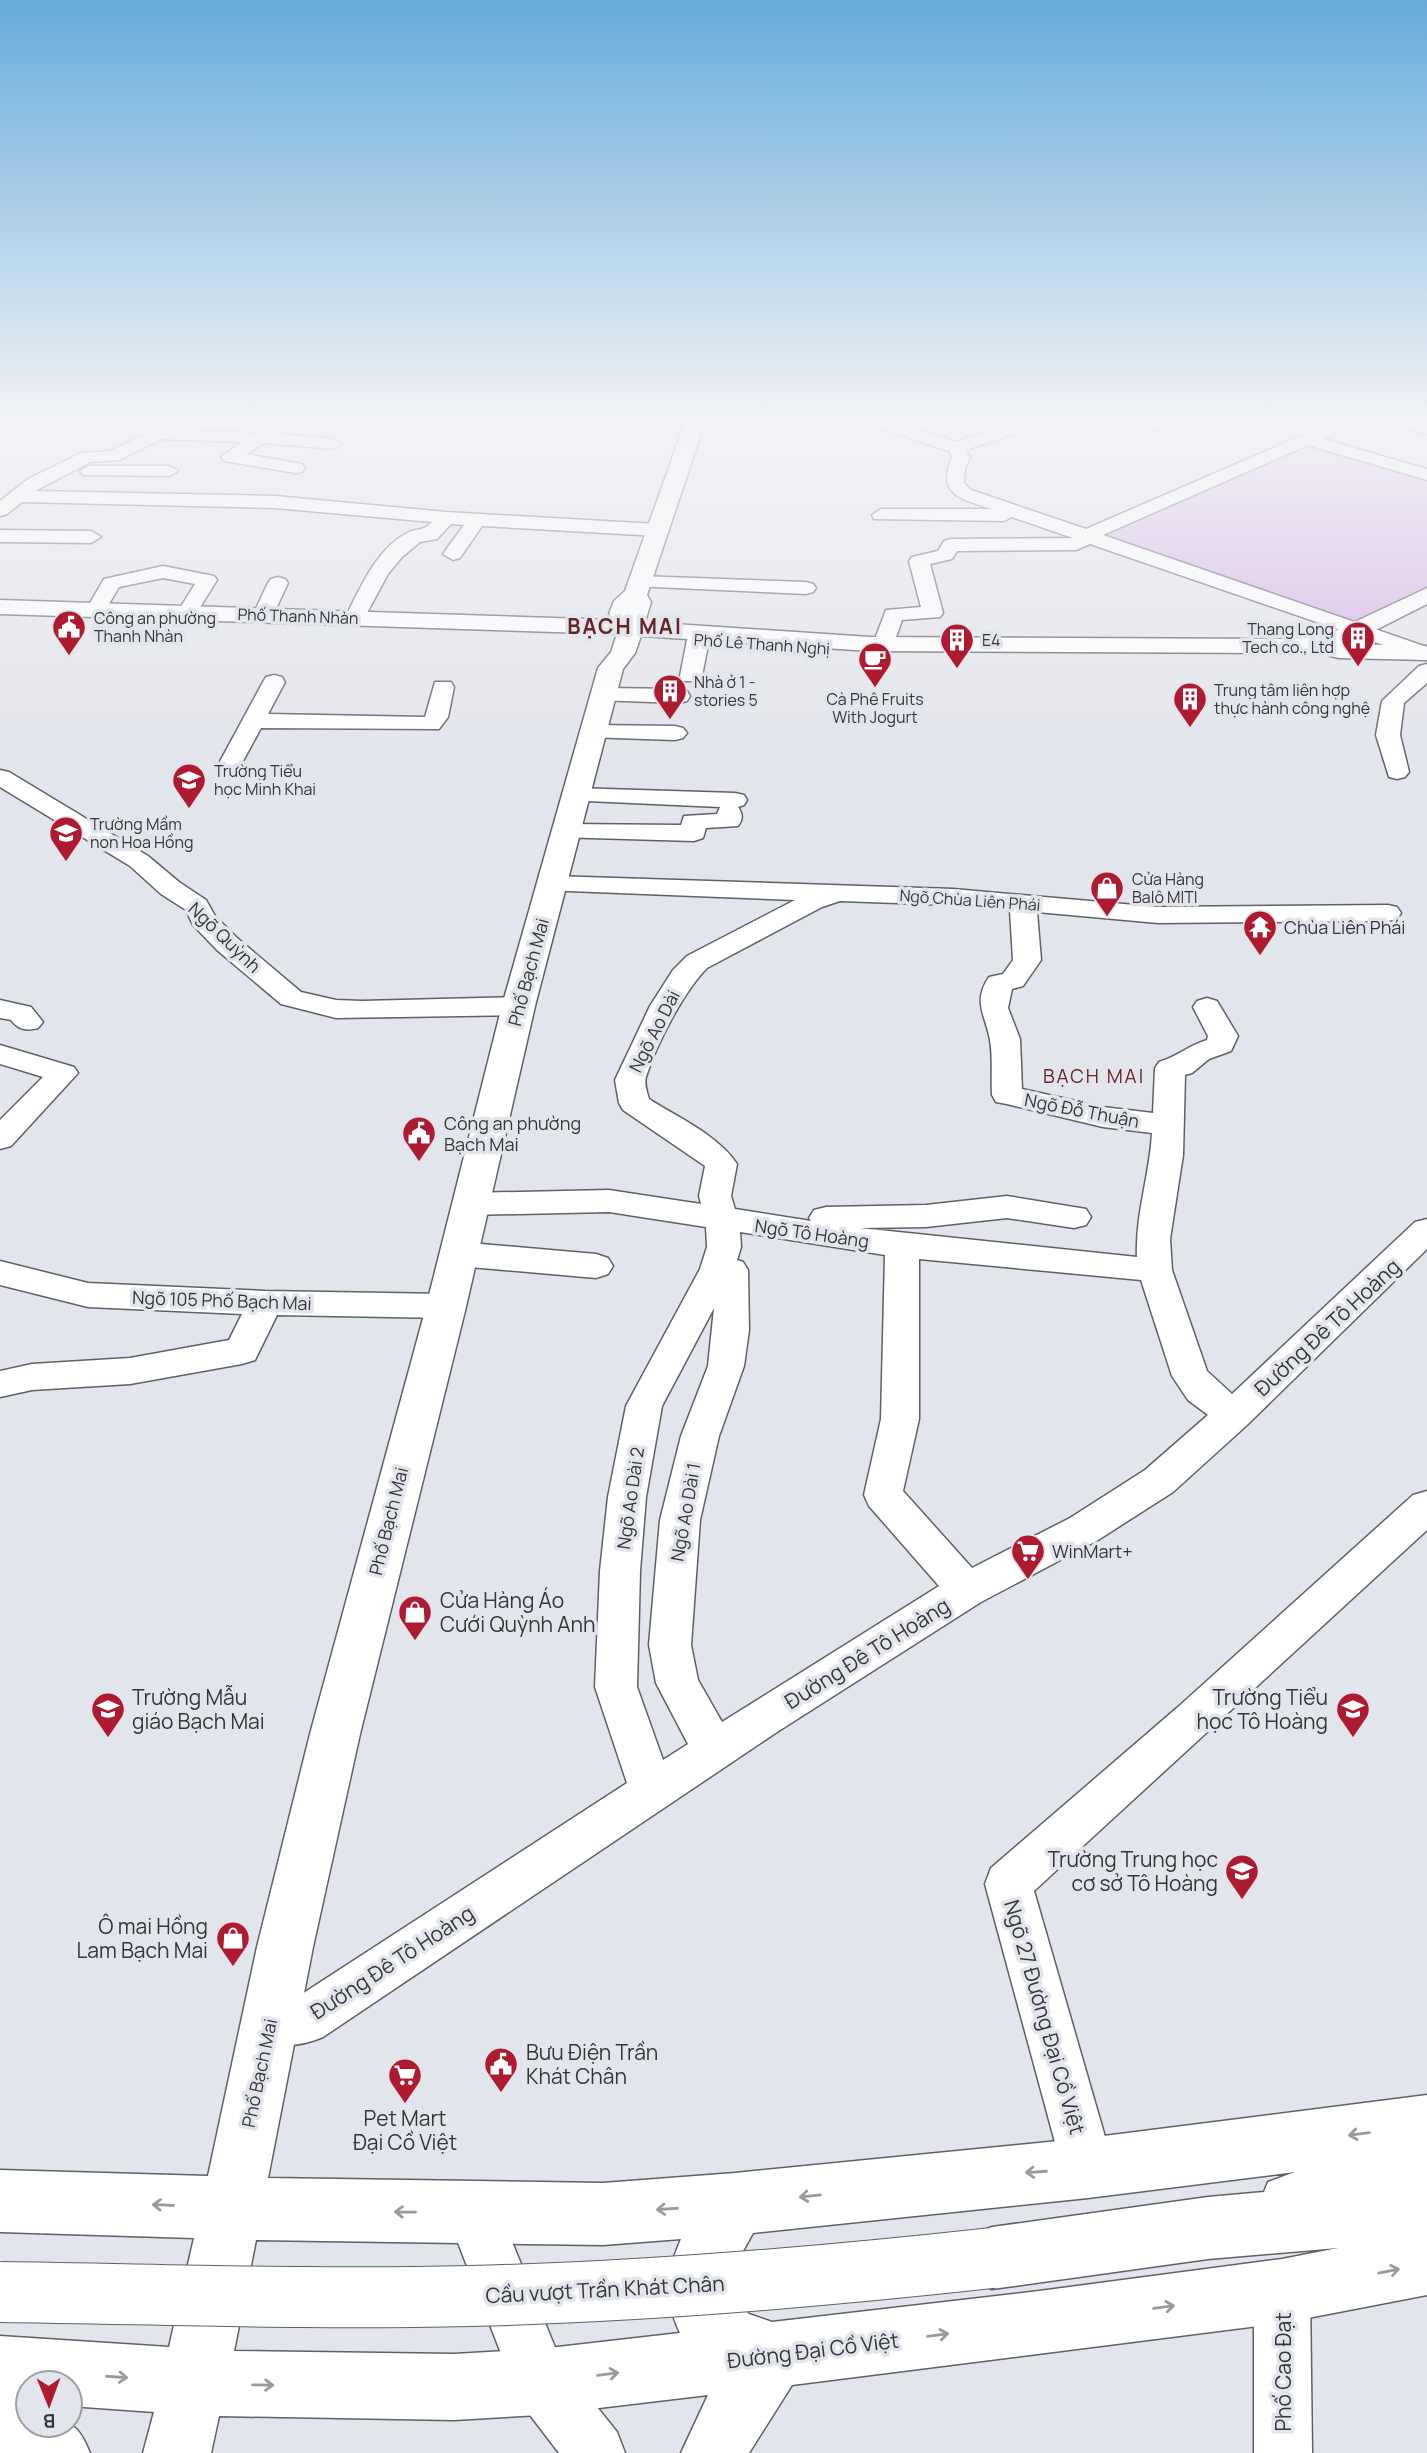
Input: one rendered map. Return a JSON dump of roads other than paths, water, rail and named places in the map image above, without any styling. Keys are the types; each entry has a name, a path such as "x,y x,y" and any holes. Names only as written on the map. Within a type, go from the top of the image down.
{"main road":[{"name":"Phố Bạch Mai","path":"177,2453 195,2382 323,1780 395,1494 446,1307 468,1204 565,832 621,632 655,536"},
{"name":"Phố Lê Thanh Nghị","path":"1366,633 1427,595"},
{"name":"Phố Thanh Nhàn","path":"0,607 187,613 258,620 355,618 621,632"},
{"name":"Phố Lê Thanh Nghị","path":"667,634 884,644 1291,646 1366,633 1427,607"},
{"path":"621,632 667,634"},
{"path":"621,632 667,634"},
{"name":"Phố Lê Thanh Nghị","path":"667,634 698,639 871,651 1333,638"},
{"path":"1333,638 1427,659"},
{"path":"0,2201 603,2214 735,2204 1088,2168 1427,2125"},
{"name":"Cầu vượt Trần Khát Chân","path":"1208,2228 1427,2166"},
{"path":"715,2453 727,2426 773,2355 723,2334 705,2314 699,2301 697,2289 703,2261 735,2204"},
{"name":"Cầu vượt Trần Khát Chân","path":"0,2292 376,2297 607,2292 916,2267 1208,2228 1356,2216 1427,2206"},
{"name":"Đường Đại Cồ Việt","path":"0,2369 260,2386 454,2387 540,2382 1039,2323 1282,2291 1427,2263"},
{"path":"0,2422 56,2453"}],"street":[{"path":"43,536 90,537"},
{"path":"355,618 379,572 395,553 418,536"},
{"path":"453,554 465,536"},
{"path":"884,644 892,614 933,612 919,561 945,555 951,545 1053,546 1076,544 1087,536"},
{"path":"1089,536 1333,638"},
{"path":"96,610 111,583 163,572 207,580 187,613"},
{"path":"258,620 278,583"},
{"path":"679,696 621,632 806,588"},
{"path":"1366,633 1427,659 1393,701 1388,735 1397,772"},
{"path":"691,676 698,639"},
{"path":"229,767 274,682"},
{"path":"254,721 431,724 437,717 443,687"},
{"path":"593,732 675,733"},
{"name":"Ngõ Quỳnh","path":"0,777 139,861 170,888 197,906 203,919 227,944 291,998 337,1009 362,1010 519,1006"},
{"path":"565,832 694,833 693,821 729,821 737,806 575,795"},
{"name":"Ngõ Chùa Liên Phái","path":"552,884 953,897 1158,915 1388,914"},
{"name":"Ngõ Ao Dài","path":"722,1220 715,1196 720,1164 709,1152 634,1103 630,1080 664,1006 683,976 697,962 814,901 840,893"},
{"name":"Ngõ Đỗ Thuận","path":"1023,903 1027,960 1013,980 999,982 993,1004 1005,1039 1007,1095 1103,1117 1167,1125"},
{"name":"Ngõ Đỗ Thuận","path":"1207,1007 1223,1036 1221,1045 1199,1052 1186,1060 1181,1068 1170,1068 1167,1155 1153,1239 1155,1270 1190,1376 1201,1390 1234,1415"},
{"path":"0,1009 21,1013 28,1022"},
{"path":"0,1054 63,1073 0,1139"},
{"name":"Ngõ Tô Hoàng","path":"468,1204 608,1201 902,1246 1155,1270"},
{"path":"722,1220 926,1216 1007,1207 1074,1216"},
{"name":"Ngõ Ao Dài 2","path":"652,1790 616,1687 620,1571 627,1497 644,1406 717,1269 724,1247 722,1220"},
{"name":"Đường Đê Tô Hoàng","path":"270,2021 306,2020 652,1790 967,1590 1084,1529 1159,1480 1234,1415 1427,1230"},
{"path":"902,1246 900,1419 883,1496 967,1590"},
{"path":"458,1254 596,1266"},
{"name":"Ngõ Ao Dài 1","path":"715,1750 677,1683 670,1645 680,1520 700,1436 726,1366 731,1330 731,1270"},
{"name":"Ngõ 105 Phố Bạch Mai","path":"0,1273 88,1295 446,1307"},
{"path":"0,1384 32,1377 130,1371 242,1351 265,1303"},
{"name":"Ngõ 27 Đường Đại Cồ Việt","path":"1088,2168 1008,1884 1194,1720 1427,1506"},
{"path":"473,2213 540,2382 596,2453"},
{"name":"Phố Cao Đạt","path":"1282,2291 1283,2453"}],"place":[{"name":"Công an phường Thanh Nhàn","path":"69,657"},
{"name":"Thang Long Tech co., Ltd","path":"1358,668"},
{"name":"E4","path":"957,670"},
{"name":"Cà Phê Fruits With Jogurt","path":"875,689"},
{"name":"Nhà ở 1 - stories 5","path":"670,721"},
{"name":"Trung tâm liên hợp thực hành công nghệ","path":"1190,729"},
{"name":"Trường Tiểu học Minh Khai","path":"189,810"},
{"name":"Trường Mầm non Hoa Hồng","path":"66,863"},
{"name":"Cửa Hàng Balô MITI","path":"1107,918"},
{"name":"Chùa Liên Phái","path":"1260,957"},
{"name":"Công an phường Bạch Mai","path":"419,1163"},
{"name":"WinMart+","path":"1028,1581"},
{"name":"Cửa Hàng Áo Cưới Quỳnh Anh","path":"415,1642"},
{"name":"Trường Mẫu giáo Bạch Mai","path":"108,1739"},
{"name":"Trường Tiểu học Tô Hoàng","path":"1353,1739"},
{"name":"Trường Trung học cơ sở Tô Hoàng","path":"1242,1901"},
{"name":"Ô mai Hồng Lam Bạch Mai","path":"233,1968"},
{"name":"Bưu Điện Trần Khát Chân","path":"501,2094"},
{"name":"Pet Mart Đại Cồ Việt","path":"405,2105"}],"district":[{"name":"BẠCH MAI","path":"625,626"},
{"name":"BẠCH MAI","path":"1094,1076"}]}
